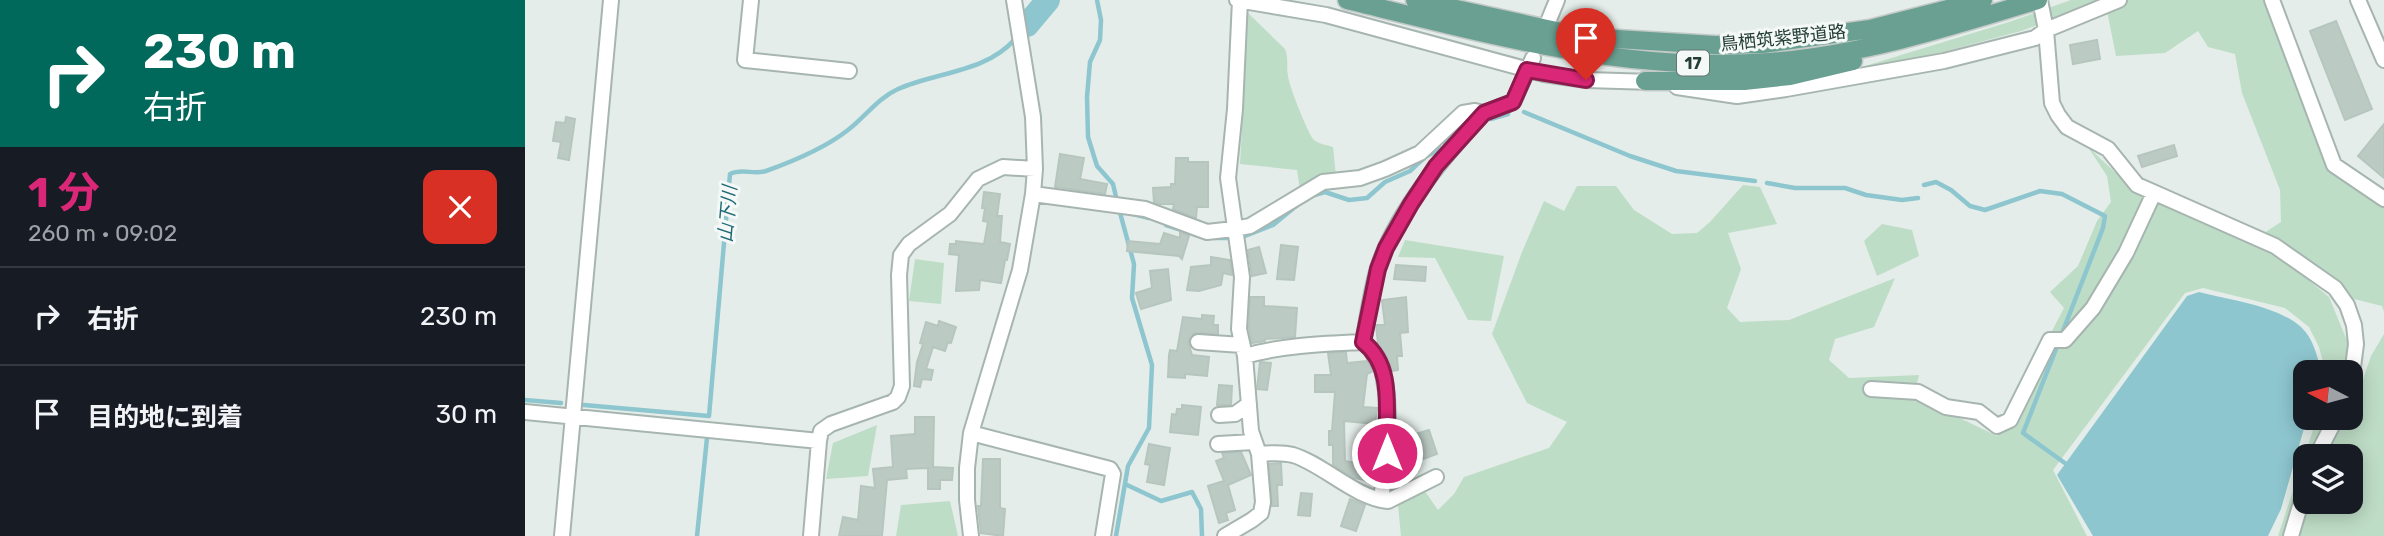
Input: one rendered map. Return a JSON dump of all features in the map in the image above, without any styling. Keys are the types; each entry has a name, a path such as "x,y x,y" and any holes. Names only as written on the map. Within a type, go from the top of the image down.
{"main road":[{"name":"17","path":"1347,0 1583,54 1642,61 1714,64 1771,62 1825,55 1908,38 2039,0"},
{"name":"鳥栖筑紫野道路","path":"1415,0 1584,37 1715,46 1763,44 1870,29 1983,0"},
{"path":"1646,81 1744,81 1790,76 1855,60 1908,38"}],"street":[{"path":"562,536 611,0"},
{"path":"751,0 745,61 849,71"},
{"path":"971,536 967,489 971,433 1020,270 1033,194 1033,117 1014,0"},
{"path":"1225,536 1261,513 1263,502 1240,329 1242,277 1228,178 1235,109 1239,0 1326,16 1530,64 1586,80 1646,81 1737,96 1944,61 2035,38 2046,30 2119,0"},
{"path":"1548,22 1557,0"},
{"path":"2039,0 2046,30 2052,103 2067,128 2108,149 2137,185 2275,246 2335,288 2347,306 2354,325 2354,360"},
{"path":"2271,0 2334,165 2384,199"},
{"path":"2358,0 2384,60"},
{"path":"1363,342 1378,269 1386,248 1436,166 1484,113 1513,102 1530,64"},
{"path":"1033,194 1145,209 1207,232 1234,229 1250,226 1323,182 1360,178 1403,161 1420,153 1463,113 1484,113"},
{"path":"811,536 821,432 831,424 893,402 902,386 899,275 901,255 909,244 950,215 978,179 1003,167 1035,169"},
{"path":"1871,389 1918,392 1947,407 1979,412 1997,426 2010,420 2050,340 2065,340 2100,297 2126,253 2154,193"},
{"path":"1198,342 1243,351 1363,342 1370,348 1382,368 1387,397 1387,453 1381,500"},
{"path":"1219,415 1235,414 1249,404"},
{"path":"525,412 819,441"},
{"path":"971,433 1110,469 1113,474 1103,536"},
{"path":"1218,444 1293,455 1349,486 1381,500 1388,501 1436,477"},
{"path":"2291,536 2298,514"}],"green space":[{"path":"2071,0 2266,0 2329,171 2384,207 2384,312 2382,306 2354,299 2340,281 2264,233 2281,222 2280,190 2242,93 2235,54 2208,47 2198,31 2165,53 2116,56 2105,1 2021,31 1924,57 1823,79 2009,22"},
{"path":"1248,13 1285,49 1287,73 1299,108 1313,139 1333,147 1336,177 1300,190 1297,170 1240,164"},
{"path":"2088,147 2132,188 2265,244 2329,297 2348,343 2346,360 2322,360 2309,327 2285,308 2203,288 2185,293 2053,470 2087,536 1401,536 1398,505 1424,490 1438,510 1454,494 1464,477 1549,448 1567,422 1527,403 1492,334 1544,201 1564,211 1577,186 1616,186 1634,210 1672,234 1697,233 1743,185 1760,187 1777,224 1728,233 1741,269 1727,308 1740,322 1789,320 1895,278 1874,327 1835,339 1829,360 1849,378 1919,375 1914,396 1997,436 2064,308 2050,292 2078,266 2097,221 2111,202 2107,176"},
{"path":"1882,224 1912,230 1919,256 1877,276 1864,241"},
{"path":"1405,240 1504,256 1491,321 1468,320 1435,258 1398,257"},
{"path":"915,259 944,263 941,304 909,301"},
{"path":"2384,334 2384,536 2278,536 2293,491 2293,514 2363,514 2363,444 2308,444 2313,430 2363,430 2363,379 2371,356"},
{"path":"877,425 868,476 826,479 833,443"},
{"path":"950,501 958,536 896,536 901,505"}],"water":[{"path":"2199,292 2280,314 2301,327 2314,347 2318,360 2293,360 2293,430 2304,430 2300,444 2293,444 2293,467 2281,509 2268,536 2093,536 2057,475 2187,296"}],"building":[{"path":"2336,21 2372,109 2345,120 2310,31"},
{"path":"2097,40 2100,59 2073,64 2070,45"},
{"path":"566,117 575,119 569,160 558,158 561,142 553,141 556,122 565,123"},
{"path":"2384,124 2384,178 2358,156"},
{"path":"2174,145 2177,156 2142,167 2138,156"},
{"path":"1060,154 1084,158 1080,179 1107,184 1105,194 1055,187"},
{"path":"1176,158 1188,158 1188,162 1208,162 1208,207 1197,207 1196,218 1173,209 1174,204 1154,202 1153,188 1171,187 1171,184 1175,184"},
{"path":"984,192 1000,194 997,216 1002,216 1000,242 1010,244 1001,283 980,280 979,290 956,291 959,255 949,254 950,244 956,244 956,241 984,244 988,222 983,221"},
{"path":"1180,232 1189,236 1182,259 1179,256 1127,251 1128,241 1160,244 1164,233 1180,238"},
{"path":"1281,245 1298,247 1294,280 1277,279"},
{"path":"1259,247 1266,273 1252,276 1248,250"},
{"path":"1211,257 1230,260 1232,275 1223,273 1221,285 1199,291 1187,290 1191,267 1211,265"},
{"path":"1396,265 1426,267 1425,281 1394,279"},
{"path":"1168,269 1171,300 1141,309 1136,293 1152,288 1150,271"},
{"path":"1250,297 1264,297 1264,306 1297,308 1295,337 1265,339 1252,343 1249,328"},
{"path":"1406,297 1408,332 1400,333 1402,356 1397,356 1398,370 1392,371 1378,343 1376,325 1385,325 1382,300"},
{"path":"1202,315 1214,316 1213,325 1218,325 1218,334 1194,333 1188,342 1192,355 1209,357 1207,376 1185,374 1185,378 1168,377 1170,350 1177,351 1183,317 1202,319"},
{"path":"939,321 956,327 951,343 948,342 945,351 933,347 926,369 933,370 931,380 922,379 920,387 914,386 926,322 938,326"},
{"path":"1346,352 1347,363 1367,361 1373,371 1367,374 1363,407 1377,408 1375,424 1344,421 1345,461 1374,466 1371,481 1354,478 1333,465 1333,445 1329,445 1329,431 1332,431 1335,392 1315,392 1315,375 1331,375 1328,353"},
{"path":"1260,362 1271,363 1267,390 1257,389"},
{"path":"1219,385 1232,386 1231,405 1217,405"},
{"path":"1182,405 1201,407 1198,435 1170,432 1172,414 1176,415 1177,409 1182,409"},
{"path":"915,417 934,417 933,467 953,468 952,480 940,480 940,489 928,489 928,468 906,469 907,478 887,480 882,536 839,536 843,517 858,520 861,486 875,488 873,469 893,467 891,436 915,434"},
{"path":"1429,430 1437,454 1418,461 1416,453 1397,451 1396,432 1416,434"},
{"path":"1149,444 1170,448 1164,485 1147,482 1150,465 1145,464"},
{"path":"1241,452 1251,475 1228,485 1235,510 1226,513 1228,520 1219,523 1208,486 1224,481 1216,461 1224,458 1222,453"},
{"path":"983,459 1000,459 1000,508 1005,509 1003,536 981,533 978,506 981,506"},
{"path":"1281,463 1282,485 1277,485 1278,506 1272,506 1269,464"},
{"path":"1301,493 1312,494 1310,516 1298,515"},
{"path":"1350,499 1365,505 1356,531 1341,526"}],"waterway":[{"name":"山下川","path":"1027,25 1048,0"},
{"path":"1097,0 1101,20 1100,40 1090,62 1088,137 1097,166 1113,184 1116,197"},
{"name":"山下川","path":"584,405 709,416 730,174 766,171 809,154 848,130 878,102 898,89 976,65 1003,50 1015,39"},
{"path":"1524,112 1630,156 1676,171 1755,181"},
{"path":"1491,119 1508,114"},
{"path":"1311,196 1325,192 1349,200 1367,198 1385,182 1410,171 1425,157 1444,147 1452,130 1470,118"},
{"path":"1924,185 1936,182 1951,190 1970,206 1985,210 2040,191 2062,194 2105,216 2103,228 2061,336"},
{"path":"1767,183 1795,188 1845,188 1866,195 1902,200 1918,198"},
{"path":"1245,236 1273,225 1301,202"},
{"path":"1116,536 1128,466 1149,428 1152,365 1132,298 1134,264 1119,209"},
{"path":"1133,214 1149,218"},
{"path":"1166,225 1206,238"},
{"path":"1215,238 1228,238"},
{"path":"2058,344 2023,433 2069,466"},
{"name":"山下川","path":"525,400 561,403"},
{"path":"697,536 707,438"},
{"path":"1125,484 1161,501 1192,492 1201,509 1202,536"}],"route":[{"path":"1387,453 1387,397 1382,368 1370,348 1363,342 1378,269 1386,248 1436,166 1484,113 1513,102 1527,70 1586,80"}]}
